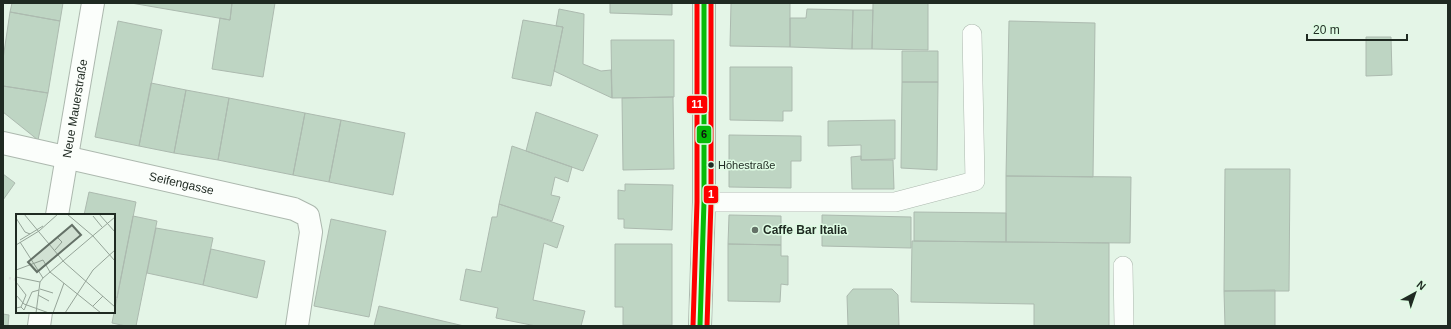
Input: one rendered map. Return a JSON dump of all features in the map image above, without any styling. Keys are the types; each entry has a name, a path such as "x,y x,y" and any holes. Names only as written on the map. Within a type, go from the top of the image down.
{"street":[{"name":"Neue Mauerstraße","path":"57,214 68,158 93,3"},
{"path":"700,326 704,202 704,3"},
{"name":"Seifengasse","path":"3,143 294,209 308,216 311,232 297,326"},
{"path":"39,326 41,313"}],"lane":[{"path":"704,202 895,202 975,180 972,34"},
{"path":"1123,266 1124,326"}],"path":[{"path":"9,278 16,280"}],"building":[{"path":"12,3 63,3 60,21 10,12"},
{"path":"131,3 232,3 230,20"},
{"path":"232,3 275,3 263,77 212,69 220,18 230,20"},
{"path":"610,3 672,3 672,15 610,13"},
{"path":"731,3 790,3 790,47 730,46"},
{"path":"873,3 928,3 928,50 872,49"},
{"path":"559,9 584,14 583,64 601,71 611,70 612,98 554,71 563,27 556,26"},
{"path":"807,9 853,10 852,49 790,47 790,18 806,18"},
{"path":"853,10 873,10 872,49 852,49"},
{"path":"10,12 60,21 48,93 3,86 3,59"},
{"path":"523,20 563,27 551,86 512,78"},
{"path":"118,21 162,30 139,146 95,137"},
{"path":"1009,21 1095,23 1093,177 1006,176"},
{"path":"1366,37 1391,37 1392,75 1366,76"},
{"path":"611,40 674,40 674,97 612,98"},
{"path":"902,51 938,51 938,82 902,82"},
{"path":"730,67 792,67 792,111 783,111 783,121 730,120"},
{"path":"902,82 938,82 937,170 901,168"},
{"path":"151,83 186,90 174,153 139,146"},
{"path":"3,86 48,93 38,140 3,112"},
{"path":"186,90 229,98 218,160 174,153"},
{"path":"673,97 674,169 623,170 622,98"},
{"path":"229,98 305,113 293,175 218,160"},
{"path":"536,112 598,135 583,171 526,151"},
{"path":"305,113 341,120 329,182 293,175"},
{"path":"341,120 405,133 393,195 329,182"},
{"path":"895,120 895,159 861,160 861,145 828,146 828,121"},
{"path":"729,135 801,136 801,161 791,161 791,188 729,187"},
{"path":"512,146 572,167 568,182 555,177 551,195 560,197 552,221 499,204"},
{"path":"861,156 861,160 893,160 894,189 852,189 851,157"},
{"path":"1225,169 1290,169 1289,291 1224,291"},
{"path":"3,174 15,183 3,200"},
{"path":"1006,176 1131,177 1130,243 1006,242"},
{"path":"625,184 673,185 672,230 624,228 624,219 618,219 618,190 625,191"},
{"path":"89,192 136,202 117,298 115,297 115,214 84,214"},
{"path":"499,204 564,226 557,248 544,243 533,300 585,311 581,326 536,326 496,318 498,308 460,300 466,269 481,272 492,217 497,217"},
{"path":"914,212 1006,213 1006,242 914,241"},
{"name":"Caffe Bar Italia","path":"729,215 781,216 781,245 728,244"},
{"path":"822,215 911,217 911,248 822,246"},
{"path":"133,216 157,221 136,326 126,326 112,323"},
{"path":"331,219 386,231 369,317 314,306"},
{"path":"156,228 213,238 203,285 147,273"},
{"path":"912,241 1109,243 1109,326 1034,326 1034,304 911,302"},
{"path":"615,244 672,244 672,325 623,325 623,307 615,307"},
{"path":"728,244 781,245 781,256 788,256 788,285 781,284 780,302 728,301"},
{"path":"211,249 265,261 257,298 203,285"},
{"path":"853,289 892,289 898,295 899,326 848,326 847,296"},
{"path":"1275,290 1275,326 1225,326 1224,291"},
{"path":"379,306 464,326 374,326"},
{"path":"3,314 9,315 8,326 3,326"}],"transit line":[{"name":"11","path":"693,326 697,202 697,3"},
{"name":"6","path":"700,326 704,202 704,3"},
{"name":"1","path":"707,326 711,202 711,3"}],"place":[{"name":"Höhestraße","path":"711,165"},
{"name":"Caffe Bar Italia","path":"755,230"}]}
